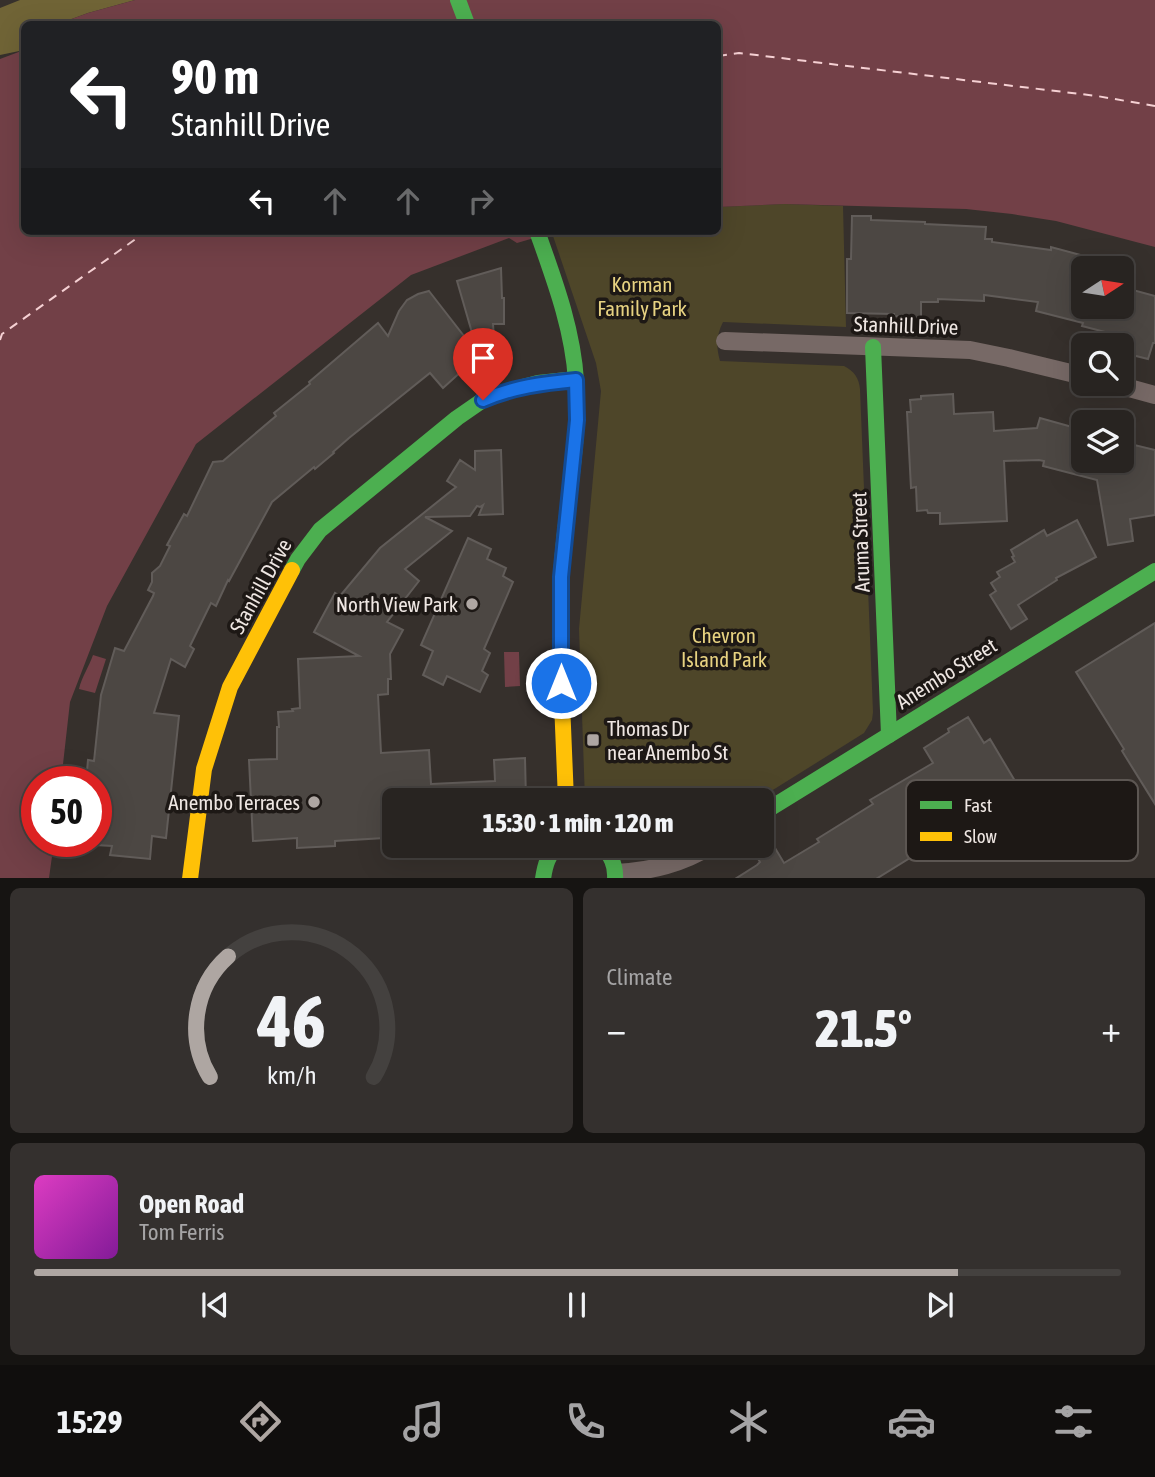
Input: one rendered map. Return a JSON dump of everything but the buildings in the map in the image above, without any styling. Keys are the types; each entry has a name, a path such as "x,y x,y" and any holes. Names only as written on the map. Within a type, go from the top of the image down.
{"street":[{"path":"458,0 466,21"},
{"path":"540,237 562,308 576,380 577,420 561,577 561,683 565,788"},
{"name":"Stanhill Drive","path":"725,341 958,349 1071,373"},
{"name":"Aruma Street","path":"873,347 889,735"},
{"name":"Stanhill Drive","path":"190,878 204,769 230,687 298,559 320,530 457,418 483,400 538,383 576,380"},
{"path":"1134,389 1155,395"},
{"name":"Anembo Street","path":"774,806 1155,572"},
{"path":"526,878 543,878 547,858"},
{"path":"611,858 615,876 671,865 689,858"}],"green space":[{"name":"Chevron Island Park","path":"784,204 843,206 846,327 723,322 718,337 718,351 720,361 844,366 857,378 860,389 872,720 864,733 774,789 585,788 579,629 601,391 596,363 553,235 721,235 721,207"}],"shaded area":[{"path":"20,0 135,0 66,21 21,21 21,51 0,55 0,8"},
{"path":"135,0 1155,0 1155,247 1056,221 966,209 784,204 721,207 721,21 66,21"},
{"path":"21,51 21,235 544,235 517,243 509,238 411,275 196,444 107,606 70,702 63,766 21,766 21,857 52,857 49,878 0,878 0,59"},
{"path":"504,652 519,652 520,686 505,687"},
{"path":"93,655 106,659 95,693 79,689"}],"ferry route":[{"path":"721,56 739,53 1097,96 1155,106"},
{"path":"0,340 2,334 141,235"}],"traffic: fast":[{"path":"458,0 466,21"},
{"path":"538,235 567,323 576,381 575,445 561,589 562,702"},
{"path":"873,347 889,735"},
{"path":"292,570 320,530 457,418 483,400 538,383 576,379"},
{"path":"774,806 1155,571"},
{"path":"543,878 549,858"},
{"path":"611,858 615,878"}],"traffic: slow":[{"path":"190,878 204,769 230,687 292,570"},
{"path":"562,702 566,788"}],"place":[{"name":"North View Park","path":"472,604"},
{"name":"Thomas Dr near Anembo St","path":"593,740"},
{"name":"Anembo Terraces","path":"314,802"}],"route":[{"path":"483,400 538,383 576,380 577,420 561,577 561,683"}],"park label":[{"name":"Korman Family Park","path":"642,296"}]}
